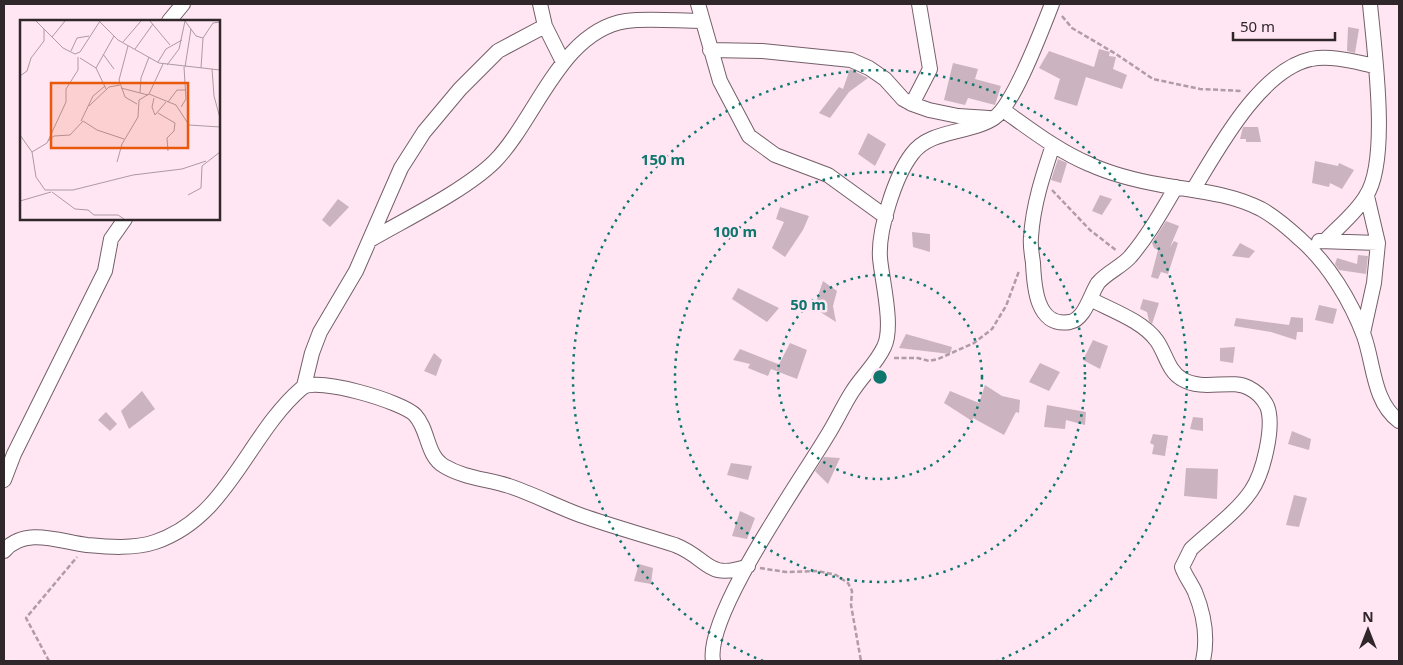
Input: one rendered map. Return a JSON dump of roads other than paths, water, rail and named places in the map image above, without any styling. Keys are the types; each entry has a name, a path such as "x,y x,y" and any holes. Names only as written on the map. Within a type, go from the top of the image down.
{"street":[{"path":"170,20 183,4"},
{"path":"540,4 544,26 563,62"},
{"path":"698,4 720,81 749,136 775,155 828,175 886,217"},
{"path":"912,104 930,69 919,4"},
{"path":"1325,241 1367,196 1377,163 1379,131 1370,4"},
{"path":"713,661 713,643 722,617 748,566 846,401 875,363 886,345 887,304 880,256 881,237 902,172 913,152 926,142 944,134 971,128 998,114 1027,64 1056,7"},
{"path":"370,240 461,186 494,162 514,138 563,62 591,37 607,26 628,21 702,21"},
{"path":"4,551 8,546 23,538 47,538 111,547 155,542 190,524 214,504 270,422 304,386 320,332 356,271 401,168 424,132 460,89 498,51 544,26"},
{"path":"710,50 762,51 850,60 877,73 903,99 912,104 929,110 958,116 998,114 1089,165 1160,185 1213,192 1262,210 1301,240 1340,288 1363,334 1381,400 1388,412 1399,421"},
{"path":"1193,190 1225,138 1262,91 1288,70 1310,60 1326,58 1375,66"},
{"path":"1053,145 1042,181 1030,238 1035,290 1039,305 1046,315 1059,322 1071,322 1080,316 1099,282 1129,259 1147,236 1176,187"},
{"path":"1363,334 1374,282 1378,243 1367,196"},
{"path":"4,480 14,454 105,271 111,239 124,220"},
{"path":"1301,240 1378,243"},
{"path":"1090,299 1139,326 1156,340 1171,369 1179,377 1191,384 1246,386 1260,396 1267,408 1269,432 1261,468 1251,491 1191,549 1184,559 1182,567 1194,590 1202,615 1206,639 1203,661"},
{"path":"304,386 325,384 396,405 413,413 424,425 432,454 442,465 463,474 510,486 580,515 675,545 688,550 708,567 718,571 733,571 748,566"}]}
